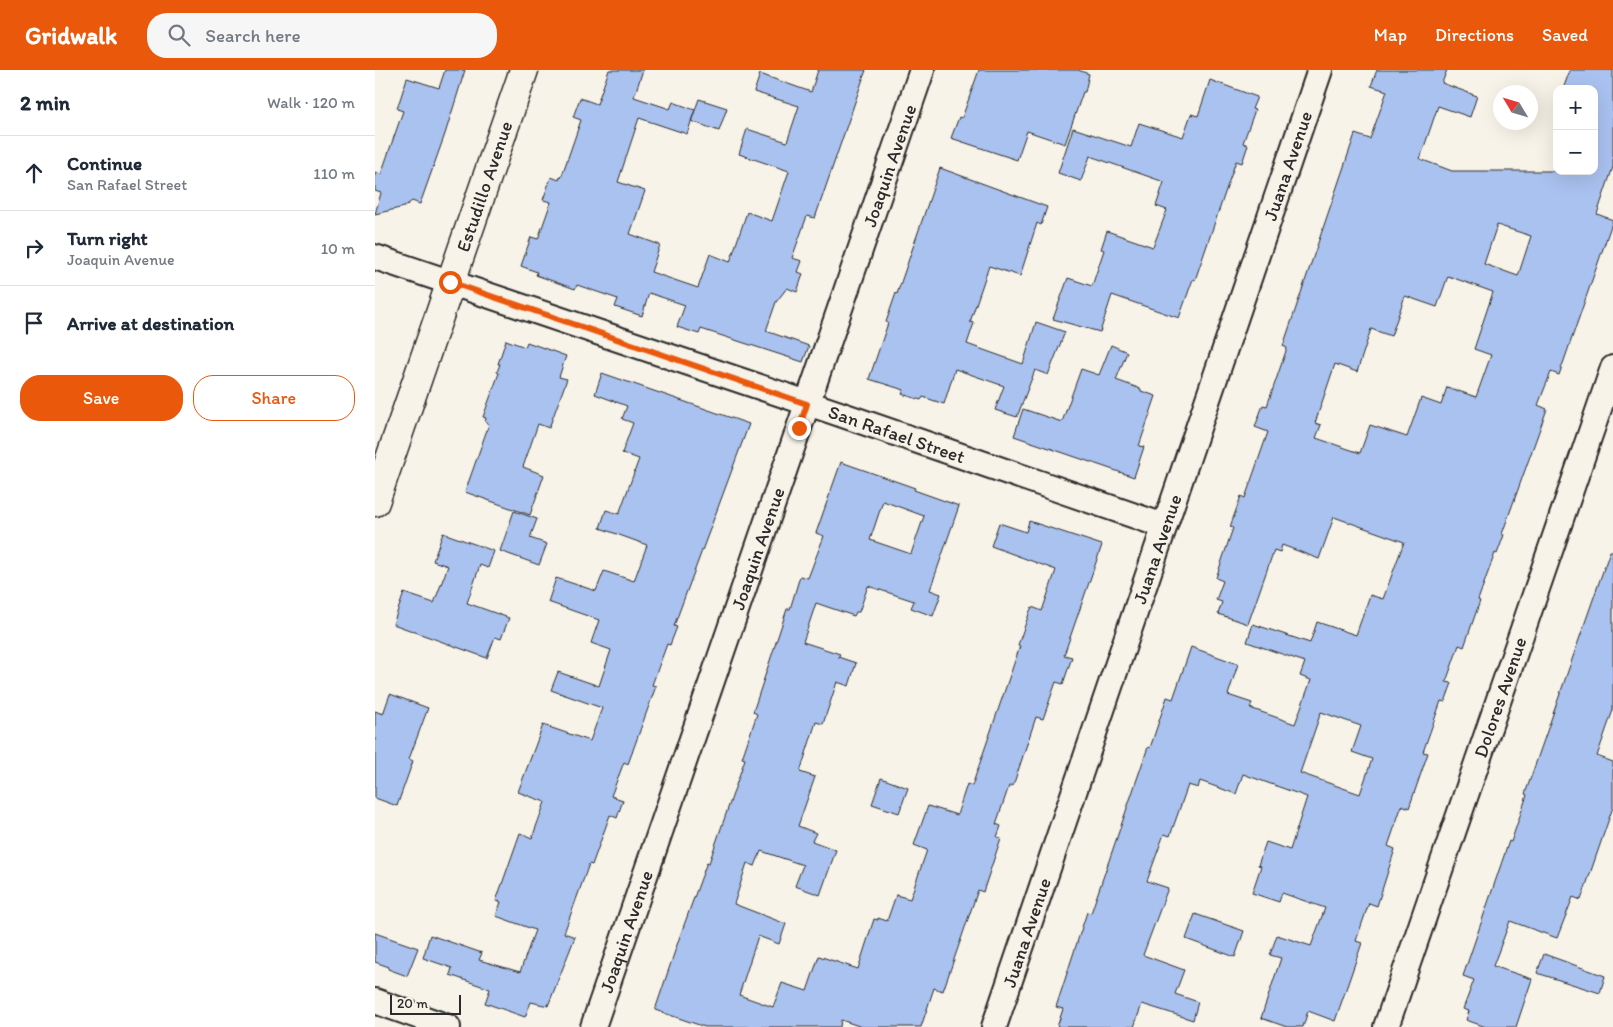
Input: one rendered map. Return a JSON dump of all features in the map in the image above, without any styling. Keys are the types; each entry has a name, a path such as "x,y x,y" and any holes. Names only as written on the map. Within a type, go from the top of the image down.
{"street":[{"name":"Estudillo Avenue","path":"375,502 524,70"},
{"name":"Joaquin Avenue","path":"593,1027 923,70"},
{"name":"Juana Avenue","path":"994,1027 1320,70"},
{"name":"San Rafael Street","path":"375,256 1164,526"},
{"name":"Dolores Avenue","path":"1386,1027 1613,368"},
{"path":"375,1002 447,1027"}],"building":[{"path":"445,70 465,70 420,204 412,201 404,207 375,214 381,193 375,191 375,172 381,174 403,111 397,109 407,78 439,88"},
{"path":"609,70 643,70 634,97 670,109 673,102 695,110 687,134 639,118 618,182 645,191 630,234 660,245 651,272 698,288 710,254 730,262 747,212 772,221 789,171 739,154 747,129 787,142 799,106 754,92 760,74 811,92 818,70 866,70 815,218 807,216 792,258 802,261 798,272 803,274 797,292 787,288 776,302 766,331 809,346 803,362 701,329 699,334 677,327 685,305 649,293 642,316 615,307 618,299 577,285 575,289 536,275 537,272 521,266 531,237 538,239 551,202 543,200 551,177 559,180 561,178 581,120 573,117 580,98 597,104"},
{"path":"979,70 1078,70 1089,74 1085,92 1083,92 1065,144 1027,131 1017,160 951,138 959,117 962,118"},
{"path":"1377,70 1447,70 1442,83 1477,96 1470,117 1438,106 1420,159 1452,171 1553,171 1553,175 1598,175 1598,85 1564,85 1570,70 1613,70 1613,167 1597,214 1613,220 1559,375 1551,372 1538,405 1547,409 1502,534 1504,535 1497,554 1495,553 1478,600 1480,601 1464,647 1459,645 1446,682 1452,683 1445,702 1441,701 1423,752 1428,753 1409,808 1402,805 1388,846 1395,849 1377,906 1369,903 1356,941 1362,943 1335,1021 1308,1011 1303,1027 1287,1027 1261,1018 1281,958 1270,955 1277,935 1311,946 1325,908 1282,893 1279,902 1252,893 1261,866 1258,865 1266,842 1290,850 1307,797 1243,774 1236,794 1200,781 1198,788 1188,785 1170,836 1164,834 1147,881 1168,888 1143,955 1184,970 1175,994 1198,1002 1193,1020 1142,1004 1134,1027 1057,1027 1063,1009 1056,1007 1087,912 1091,913 1148,747 1150,748 1167,697 1173,699 1191,647 1238,664 1228,695 1252,703 1250,708 1295,724 1311,680 1300,676 1305,662 1247,642 1253,624 1310,643 1317,622 1356,635 1370,595 1383,599 1404,542 1334,517 1319,559 1282,545 1280,552 1274,550 1248,624 1218,614 1222,602 1216,600 1223,581 1216,578 1233,528 1230,527 1241,496 1245,498 1268,432 1255,427 1263,405 1267,406 1287,348 1283,346 1355,134 1370,139 1387,91 1371,86","holes":["1497,225 1531,236 1518,276 1484,264","1448,276 1493,292 1474,349 1491,355 1476,397 1447,387 1441,405 1421,398 1407,437 1370,425 1360,453 1316,438 1321,425 1315,423 1335,364 1357,372 1371,329 1391,336 1405,296 1437,307","1321,712 1361,726 1352,752 1372,759 1360,794 1300,773"]},
{"path":"1210,80 1257,97 1252,109 1255,110 1243,143 1248,145 1242,163 1236,161 1195,280 1193,279 1179,318 1112,295 1100,332 1053,319 1068,278 1092,286 1104,250 1101,249 1107,231 1153,247 1167,210 1156,206 1164,182 1090,156 1081,181 1058,173 1073,128 1131,147 1139,123 1183,137 1191,114 1198,116"},
{"path":"699,99 727,108 719,131 691,121"},
{"path":"940,168 1047,207 1041,225 1037,223 1020,276 989,266 970,322 974,323 967,344 1023,364 1036,322 1065,332 1048,375 1035,370 1017,417 995,410 1004,386 955,369 944,404 923,397 921,400 902,394 904,390 869,379 888,323 886,322"},
{"path":"506,340 525,347 527,342 566,356 559,377 567,379 549,428 538,424 523,467 544,475 530,515 465,492 489,424 485,422 486,418 483,417 499,373 497,372 500,364 498,364"},
{"path":"1111,345 1127,352 1116,380 1156,396 1139,446 1144,447 1134,477 1014,436 1023,409 1062,422 1081,369 1099,375"},
{"path":"602,373 749,424 674,626 677,627 670,645 667,644 652,685 656,686 628,764 624,762 611,796 623,800 617,818 610,815 592,865 589,864 564,933 575,937 548,1006 531,1002 525,1017 485,1003 490,989 450,975 452,968 423,958 430,935 482,953 479,960 520,972 535,930 496,916 501,902 496,901 520,833 532,838 545,802 518,792 543,725 590,741 602,708 551,690 558,672 599,686 611,650 591,643 599,620 548,602 556,578 596,591 604,571 634,581 647,545 600,528 606,510 619,514 639,459 622,453 633,423 622,419 627,406 595,394"},
{"path":"841,462 959,506 930,590 941,594 933,616 911,608 914,601 868,586 859,612 856,612 854,616 816,603 803,642 840,654 838,657 856,663 849,686 837,682 823,724 816,722 800,772 815,777 798,826 816,833 812,841 836,850 820,895 795,886 803,865 761,851 755,866 747,863 734,904 786,924 779,944 758,936 739,995 773,1007 782,983 807,991 819,956 858,969 874,919 878,920 878,918 887,921 896,895 910,899 927,850 914,845 928,806 957,815 967,784 972,786 1020,646 1018,645 1030,611 1032,607 1042,611 1056,570 991,546 999,523 1026,532 1029,521 1102,545 1064,655 1072,657 1063,684 1056,682 1043,719 1036,717 1014,783 1012,786 1009,786 996,824 1001,826 997,837 1001,838 983,892 978,890 943,991 934,988 921,1027 862,1027 841,1020 840,1027 705,1027 655,1010 745,759 742,758 757,714 753,712 787,609 790,609 800,576 808,578 824,536 816,533","holes":["883,501 924,516 911,554 870,540"]},
{"path":"514,511 537,519 530,538 547,544 539,565 500,551"},
{"path":"443,533 494,551 488,568 480,565 467,603 509,618 501,639 495,637 487,658 393,624 404,593 434,603 448,566 433,561"},
{"path":"1610,551 1613,551 1613,710 1597,756 1613,762 1613,807 1581,900 1573,897 1557,938 1510,921 1493,966 1532,979 1516,1027 1486,1027 1466,1020 1469,1011 1463,1009 1474,980 1463,976 1509,841 1511,842 1527,795 1525,794"},
{"path":"390,694 428,708 409,759 413,761 397,806 375,798 375,711 383,714"},
{"path":"881,778 908,788 899,813 872,804"},
{"path":"1195,914 1244,931 1235,957 1186,939"},
{"path":"375,933 418,948 407,976 375,962"},
{"path":"1544,954 1605,976 1600,993 1537,973"}],"route":[{"path":"450,282 807,404 799,428"}]}
